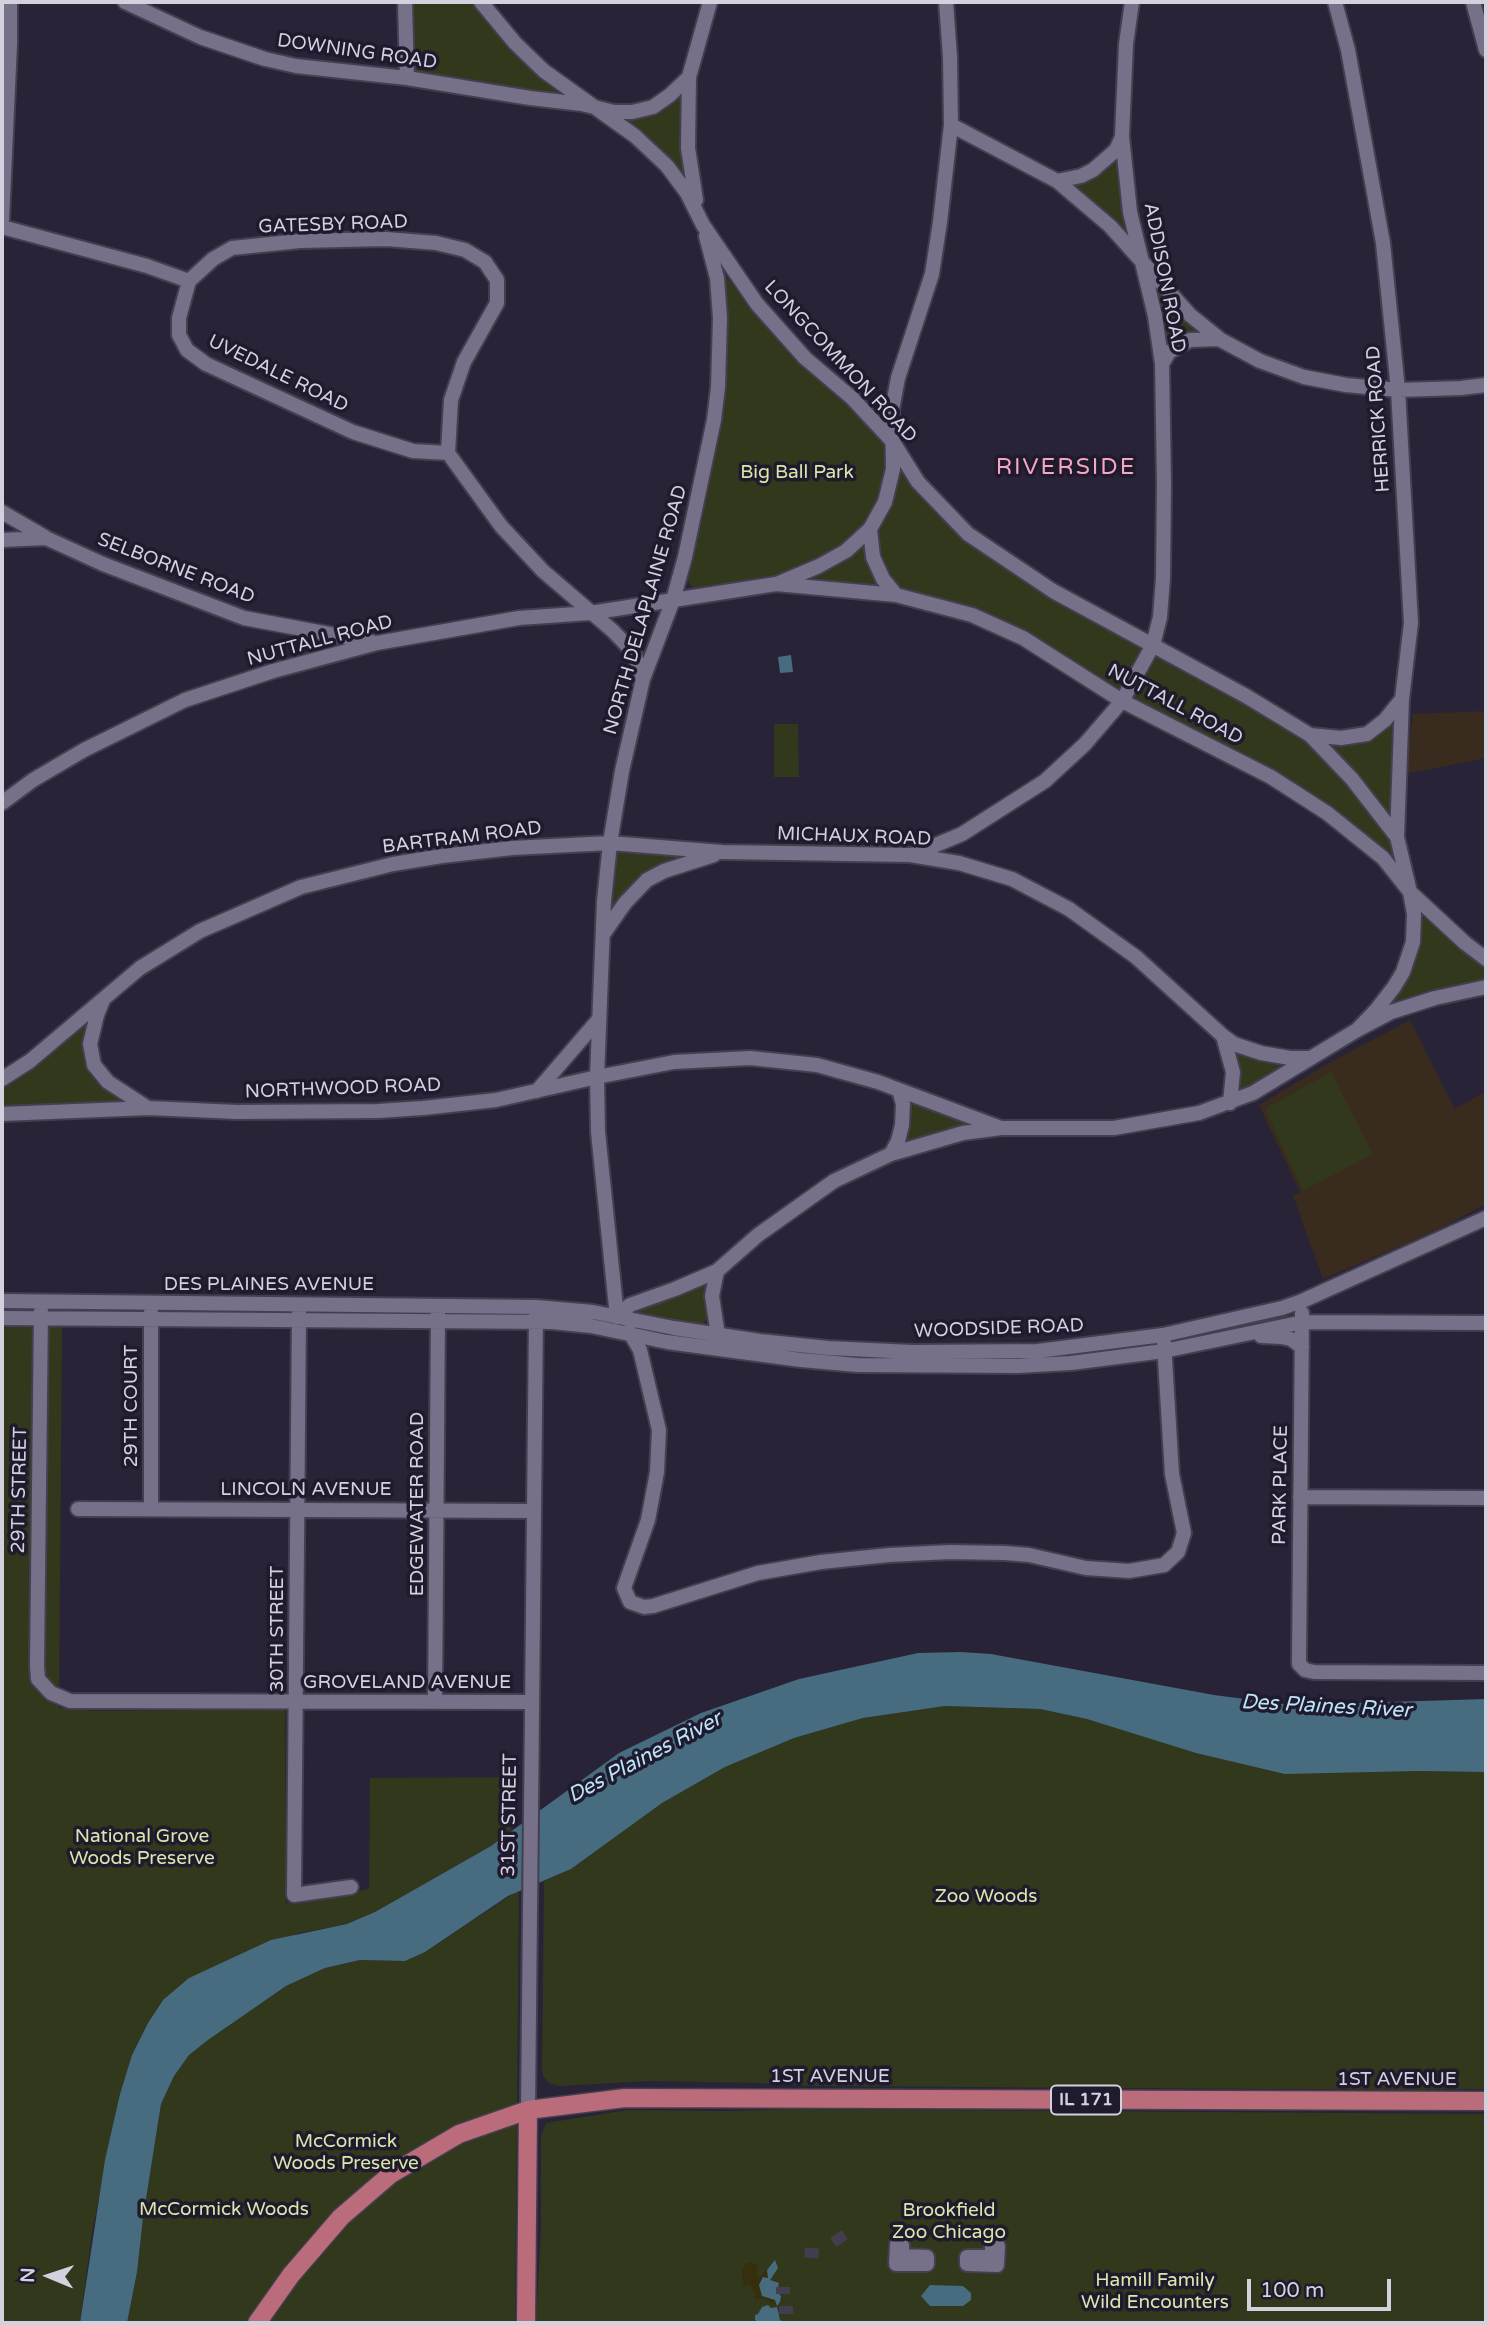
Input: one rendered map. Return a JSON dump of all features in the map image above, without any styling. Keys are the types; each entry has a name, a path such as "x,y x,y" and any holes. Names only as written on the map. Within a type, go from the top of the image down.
{"main road":[{"name":"1ST AVENUE","path":"257,2323 291,2275 341,2217 391,2174 459,2134 527,2110 625,2098 1486,2101"},
{"name":"31ST STREET","path":"526,2323 527,2110"}],"street":[{"path":"2,220 10,2"},
{"name":"DOWNING ROAD","path":"125,2 200,37 265,59 296,66 407,78 593,106"},
{"path":"405,2 407,78"},
{"name":"LONGCOMMON ROAD","path":"481,2 515,43 544,71 635,136 667,166 687,192 703,225 757,304 805,358 852,398 893,442 918,482 968,534 1053,591 1246,696 1310,735 1352,779 1397,837 1410,892 1414,927 1409,957 1403,972 1386,999 1357,1030"},
{"name":"NORTH DELAPLAINE ROAD","path":"617,1317 597,1132 603,935 610,843 622,771 643,679 673,600 700,496 718,387 720,318 717,278 693,189 688,148 689,77 710,2"},
{"name":"NUTTALL ROAD","path":"673,600 776,584 819,566 846,551 870,529 885,502 893,469 892,410 898,378 932,274 951,125 946,2"},
{"name":"ADDISON ROAD","path":"1132,2 1126,44 1122,136 1130,212 1157,327 1162,365 1163,578 1160,617 1153,645"},
{"name":"HERRICK ROAD","path":"1335,2 1348,50 1383,243 1398,390 1411,624 1402,699 1397,837"},
{"path":"1473,2 1486,50"},
{"name":"LONGCOMMON ROAD","path":"593,106 622,112 643,110 661,103 689,77"},
{"path":"951,125 1057,181 1110,226 1190,315 1221,340 1260,361 1304,377 1346,385 1398,390 1486,385"},
{"path":"1057,181 1081,176 1093,170 1116,150 1122,136"},
{"path":"2,227 148,266 189,281"},
{"name":"GATESBY ROAD","path":"189,281 214,259 232,248 300,241 386,239 436,243 465,250 485,262 497,280 497,303 464,362 451,400 448,453"},
{"name":"UVEDALE ROAD","path":"189,281 179,318 179,335 187,351 206,364 353,432 413,451 448,453"},
{"path":"1162,365 1168,352 1190,340 1221,340"},
{"path":"448,453 501,526 543,572 613,631 634,653 643,679"},
{"name":"SELBORNE ROAD","path":"2,512 46,538 103,565 244,618 377,643"},
{"path":"870,529 873,557 883,579 896,595"},
{"name":"SELBORNE ROAD","path":"2,540 46,538"},
{"name":"NUTTALL ROAD","path":"776,584 896,595 948,607 999,626 1023,638 1122,701 1271,777 1327,813 1383,858 1410,892"},
{"path":"590,613 673,600"},
{"name":"NUTTALL ROAD","path":"2,803 33,780 84,750 185,700 274,671 377,643 519,618 590,613"},
{"path":"910,855 962,834 1045,781 1086,744 1122,701 1153,645"},
{"name":"LONGCOMMON ROAD","path":"1310,735 1341,738 1367,734 1385,720 1402,699"},
{"name":"MICHAUX ROAD","path":"610,843 722,852 910,855 959,863 1012,879 1069,909 1136,957 1234,1044 1261,1053 1290,1058 1312,1058"},
{"name":"BARTRAM ROAD","path":"2,1079 30,1061 140,968 200,931 301,887 393,864 442,856 512,848 610,843"},
{"name":"MICHAUX ROAD","path":"603,935 629,897 647,880 664,871 722,852"},
{"path":"1410,892 1486,959"},
{"path":"1163,1335 1172,1474 1184,1533 1178,1552 1164,1565 1129,1571 1086,1567 1029,1555 1005,1553 889,1555 821,1562 758,1573 653,1606 644,1607 630,1602 624,1588 648,1520 657,1472 659,1430 640,1350 633,1336 617,1317 630,1305 717,1271 758,1235 834,1181 891,1154 963,1133 1000,1128 1114,1128 1199,1113 1253,1093 1391,1012 1435,998 1486,987"},
{"name":"NORTHWOOD ROAD","path":"105,996 91,1034 94,1065 108,1082 149,1108"},
{"path":"537,1091 599,1019"},
{"path":"1223,1036 1233,1072 1230,1103"},
{"name":"NORTHWOOD ROAD","path":"2,1114 149,1108 237,1112 378,1111 496,1100 674,1062 750,1058 817,1065 878,1082 1000,1128"},
{"path":"891,1154 902,1125 903,1104 899,1090"},
{"name":"WOODSIDE ROAD","path":"536,1307 593,1312 718,1335 828,1348 912,1352 1038,1351 1163,1335 1302,1301 1486,1218"},
{"path":"717,1271 712,1296 720,1350"},
{"name":"DES PLAINES AVENUE","path":"2,1301 536,1307"},
{"name":"PARK PLACE","path":"1302,1301 1298,1660 1302,1668 1314,1672 1486,1673"},
{"name":"29TH STREET","path":"38,1679 41,1302"},
{"name":"29TH COURT","path":"151,1509 152,1304"},
{"name":"30TH STREET","path":"299,1304 293,1895 351,1887"},
{"name":"EDGEWATER ROAD","path":"435,1702 438,1305"},
{"name":"31ST STREET","path":"527,2110 536,1307"},
{"name":"DES PLAINES AVENUE","path":"2,1318 536,1322"},
{"name":"WOODSIDE ROAD","path":"536,1322 591,1326 633,1336 782,1358 857,1365 1005,1366 1071,1363 1164,1351 1303,1322 1486,1323"},
{"path":"1239,1335 1281,1337 1291,1339 1302,1347"},
{"path":"1300,1497 1486,1498"},
{"name":"LINCOLN AVENUE","path":"78,1509 533,1511"},
{"name":"GROVELAND AVENUE","path":"38,1679 51,1693 70,1701 532,1702"}],"shaded area":[{"path":"1486,711 1486,758 1405,774 1413,714"},
{"path":"1410,1020 1455,1109 1486,1091 1486,1204 1432,1233 1323,1279 1293,1196 1300,1192 1259,1105 1327,1064"}],"green space":[{"path":"411,2 474,2 543,79 557,90 556,95 416,73 413,66"},
{"path":"680,94 683,97 683,174 622,117"},
{"path":"1118,158 1129,236 1071,188 1072,184 1103,173"},
{"name":"Big Ball Park","path":"724,274 770,331 875,430 888,452 882,495 866,524 853,538 786,574 701,591 693,589 686,578 721,419"},
{"path":"1153,279 1197,330 1197,332 1166,346"},
{"path":"904,471 944,520 990,558 1033,585 1243,702 1301,738 1331,745 1353,745 1376,736 1395,722 1395,858 1012,627 809,582 808,578 848,555 899,473"},
{"path":"774,724 798,724 799,777 774,777"},
{"path":"620,850 694,854 612,910 609,908 616,852"},
{"path":"1425,916 1486,967 1486,982 1388,1006 1419,939"},
{"path":"86,1022 93,1075 119,1097 118,1103 2,1109 2,1084"},
{"path":"1234,1049 1289,1063 1259,1084 1238,1091"},
{"path":"1331,1072 1373,1154 1303,1191 1265,1109"},
{"path":"913,1102 975,1124 907,1143 909,1103"},
{"path":"706,1283 708,1316 703,1324 634,1315 632,1312 632,1310"},
{"name":"National Grove Woods Preserve","path":"2,1323 62,1325 59,1708 97,1711 285,1709 286,1903 369,1889 370,1778 519,1777 511,1832 491,1846 375,1912 347,1924 299,1933 163,2000 132,2055 120,2094 92,2233 80,2323 2,2323"},
{"name":"Zoo Woods","path":"945,1706 1040,1709 1087,1719 1416,1771 1486,1772 1486,2089 816,2086 651,2081 559,2086 549,2083 543,2076 542,2066 544,1881 571,1869 662,1803 725,1767 794,1738 863,1718"},
{"name":"McCormick Woods Preserve","path":"519,1890 515,2323 127,2323 161,2104 174,2076 189,2055 286,1986 325,1968 360,1960 405,1961 425,1952"},
{"name":"Brookfield Zoo Chicago","path":"627,2110 1486,2114 1486,2323 536,2323 541,2229 541,2136 546,2123"}],"sand":[{"path":"746,2263 757,2265 758,2280 767,2270 768,2278 763,2278 760,2282 764,2296 775,2300 776,2305 763,2298 755,2299 750,2285 744,2287 742,2271"}],"water":[{"path":"791,655 793,672 780,673 778,657"},
{"name":"Des Plaines River","path":"918,1653 991,1654 1214,1695 1291,1705 1486,1699 1486,1772 1285,1774 1196,1753 1087,1719 1040,1709 945,1706 863,1718 794,1738 725,1767 662,1803 571,1869 508,1896 425,1952 405,1961 360,1960 325,1968 286,1986 189,2055 174,2076 161,2104 127,2323 80,2323 105,2160 132,2055 163,2000 189,1978 271,1940 347,1924 375,1912 491,1846 619,1753 701,1713 799,1679"},
{"path":"775,2260 778,2268 770,2280 779,2283 777,2292 781,2296 777,2306 775,2300 762,2296 759,2285 763,2277 768,2278 767,2270"},
{"path":"930,2285 963,2286 971,2293 971,2300 963,2306 930,2306 921,2296"},
{"path":"768,2305 771,2308 777,2307 780,2320 785,2323 759,2323 755,2320 755,2315"}],"tunnel":[{"path":"836,2234 842,2243"},
{"path":"811,2258 812,2248"},
{"path":"783,2287 783,2294"},
{"path":"786,2306 786,2314"}],"district":[{"name":"RIVERSIDE","path":"1066,468"}],"park label":[{"name":"McCormick Woods","path":"224,2210"},
{"name":"Hamill Family Wild Encounters","path":"1155,2292"}]}
